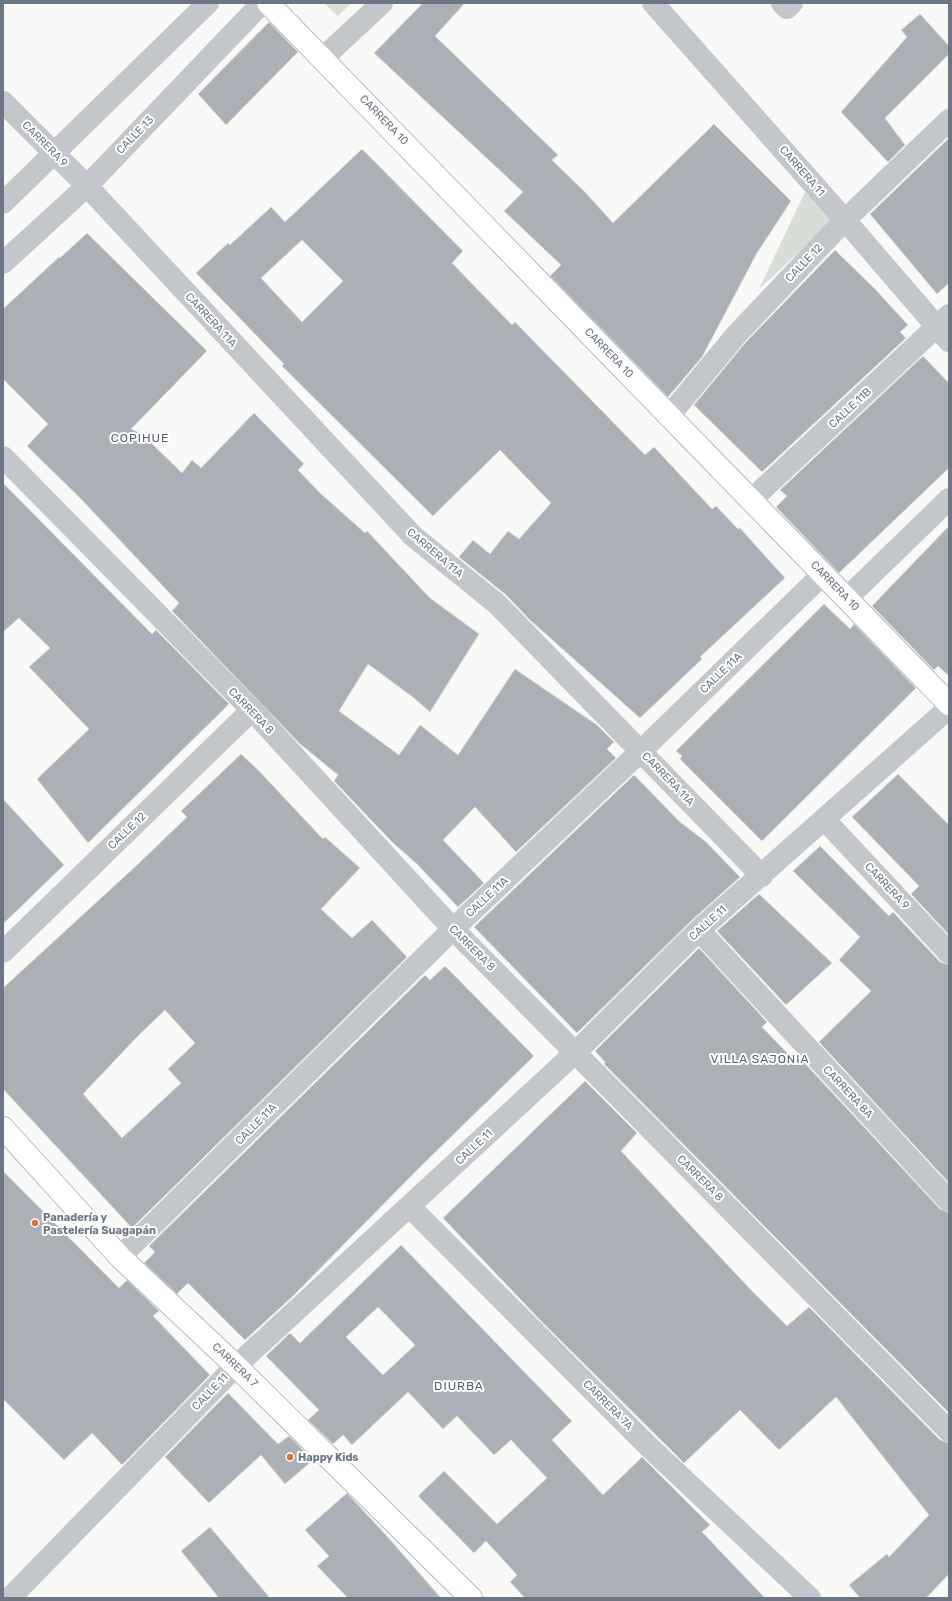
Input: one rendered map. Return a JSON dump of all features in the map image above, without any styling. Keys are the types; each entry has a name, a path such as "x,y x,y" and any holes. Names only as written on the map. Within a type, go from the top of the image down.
{"street":[{"path":"3,203 55,154 208,3"},
{"name":"CALLE 13","path":"3,263 86,186 262,3"},
{"name":"CARRERA 10","path":"268,3 949,704"},
{"path":"323,58 382,3"},
{"name":"CARRERA 11","path":"653,3 845,220 945,328"},
{"path":"782,3 787,8 792,3"},
{"name":"CARRERA 9","path":"3,102 86,186"},
{"name":"CALLE 12","path":"669,416 736,335 845,220 949,120"},
{"name":"CARRERA 11A","path":"86,186 412,536 497,604 762,876"},
{"name":"CALLE 11B","path":"751,500 945,328"},
{"name":"CARRERA 8","path":"3,457 252,710 453,929 949,1431"},
{"path":"847,598 949,499"},
{"name":"CALLE 11A","path":"120,1257 453,929 641,751 823,574"},
{"name":"CALLE 11","path":"10,1598 236,1366 410,1207 576,1052 699,930 762,876 949,708"},
{"name":"CALLE 12","path":"3,952 252,710"},
{"name":"CARRERA 9","path":"824,819 949,953"},
{"name":"CARRERA 8A","path":"699,930 949,1201"},
{"name":"CARRERA 7","path":"3,1128 120,1257 236,1366 471,1598"},
{"name":"CARRERA 7A","path":"410,1207 646,1444 810,1598"}],"shaded area":[{"path":"324,3 351,3 338,16"},
{"path":"805,192 833,221 759,289"}],"building":[{"path":"423,3 465,3 435,36 558,155 552,160 585,192 613,223 714,124 791,201 757,253 702,357 668,397 550,276 561,265 504,211 523,192 374,53"},
{"path":"920,14 949,46 949,54 885,118 905,145 888,162 841,112 907,37 901,30"},
{"path":"269,22 298,52 226,125 198,94"},
{"path":"949,138 949,283 937,294 870,214"},
{"path":"362,149 463,251 452,263 512,325 515,322 645,455 654,447 712,509 716,506 738,529 740,528 785,578 700,657 702,659 640,718 530,620 505,594 459,557 473,540 490,554 508,531 519,539 551,503 500,450 433,516 282,366 284,364 196,273 228,243 230,245 271,207 285,222","holes":["302,240 343,281 302,322 261,278"]},
{"path":"87,233 207,351 131,429 142,434 182,473 192,460 201,468 254,413 304,464 298,470 320,493 365,533 367,531 430,598 479,634 430,712 414,698 368,664 339,711 399,755 420,725 458,755 515,669 597,725 614,742 607,749 616,758 516,852 475,807 443,840 484,883 458,907 417,864 392,842 334,781 338,775 299,743 172,611 179,603 81,499 27,446 48,424 3,379 3,309"},
{"path":"835,250 875,289 908,325 900,332 906,338 762,472 694,405 745,343"},
{"path":"923,356 949,383 949,468 839,573 776,507 787,496 780,490"},
{"path":"3,483 152,634 156,630 229,704 88,843 37,779 89,729 29,667 50,648 19,618 3,632"},
{"path":"949,526 949,676 938,666 934,670 872,606"},
{"path":"824,604 850,629 854,624 916,688 762,841 680,759 682,756 676,751"},
{"path":"241,754 323,839 325,837 360,868 321,909 352,938 372,920 407,957 132,1228 3,1089 3,988 187,817 181,811","holes":["165,1010 195,1043 168,1069 181,1083 122,1138 83,1094"]},
{"path":"898,774 949,825 949,935 911,894 919,886 852,817"},
{"path":"634,775 680,822 705,841 740,877 691,921 577,1033 474,927"},
{"path":"3,799 64,865 3,924"},
{"path":"820,846 889,916 893,912 940,962 949,965 949,1183 819,1042 871,991 839,960 860,937 793,871"},
{"path":"759,894 832,963 786,1005 717,931"},
{"path":"699,948 767,1022 762,1027 797,1063 801,1059 940,1209 949,1213 949,1413 604,1064 605,1062 595,1051"},
{"path":"445,966 534,1056 420,1167 292,1297 245,1340 188,1283 177,1294 144,1263 155,1252 149,1246 425,975 430,980"},
{"path":"585,1081 637,1133 621,1151 751,1290 787,1326 809,1307 940,1440 949,1443 949,1574 926,1598 860,1598 849,1585 887,1554 889,1557 929,1515 836,1397 779,1450 740,1410 684,1463 542,1322 443,1218"},
{"path":"3,1171 119,1288 127,1280 159,1311 153,1316 210,1375 122,1465 92,1433 64,1460 3,1399"},
{"path":"401,1245 572,1421 552,1440 603,1495 642,1457 710,1525 702,1532 765,1598 525,1598 510,1582 517,1575 486,1541 474,1553 418,1496 444,1471 497,1524 547,1478 511,1440 494,1455 457,1416 443,1429 408,1392 352,1445 343,1435 333,1444 308,1420 319,1410 266,1356 290,1333 300,1343","holes":["378,1307 415,1345 383,1375 346,1337"]},
{"path":"228,1393 278,1444 289,1436 313,1460 285,1484 261,1455 209,1503 165,1457"},
{"path":"347,1493 441,1598 348,1598 317,1566 329,1556 305,1530"},
{"path":"210,1527 270,1598 219,1598 181,1551"}],"place":[{"name":"Panadería y Pastelería Suagapán","path":"35,1223"},
{"name":"Happy Kids","path":"290,1457"}],"district":[{"name":"COPIHUE","path":"140,438"},
{"name":"VILLA SAJONIA","path":"760,1059"},
{"name":"DIURBA","path":"459,1386"}]}
